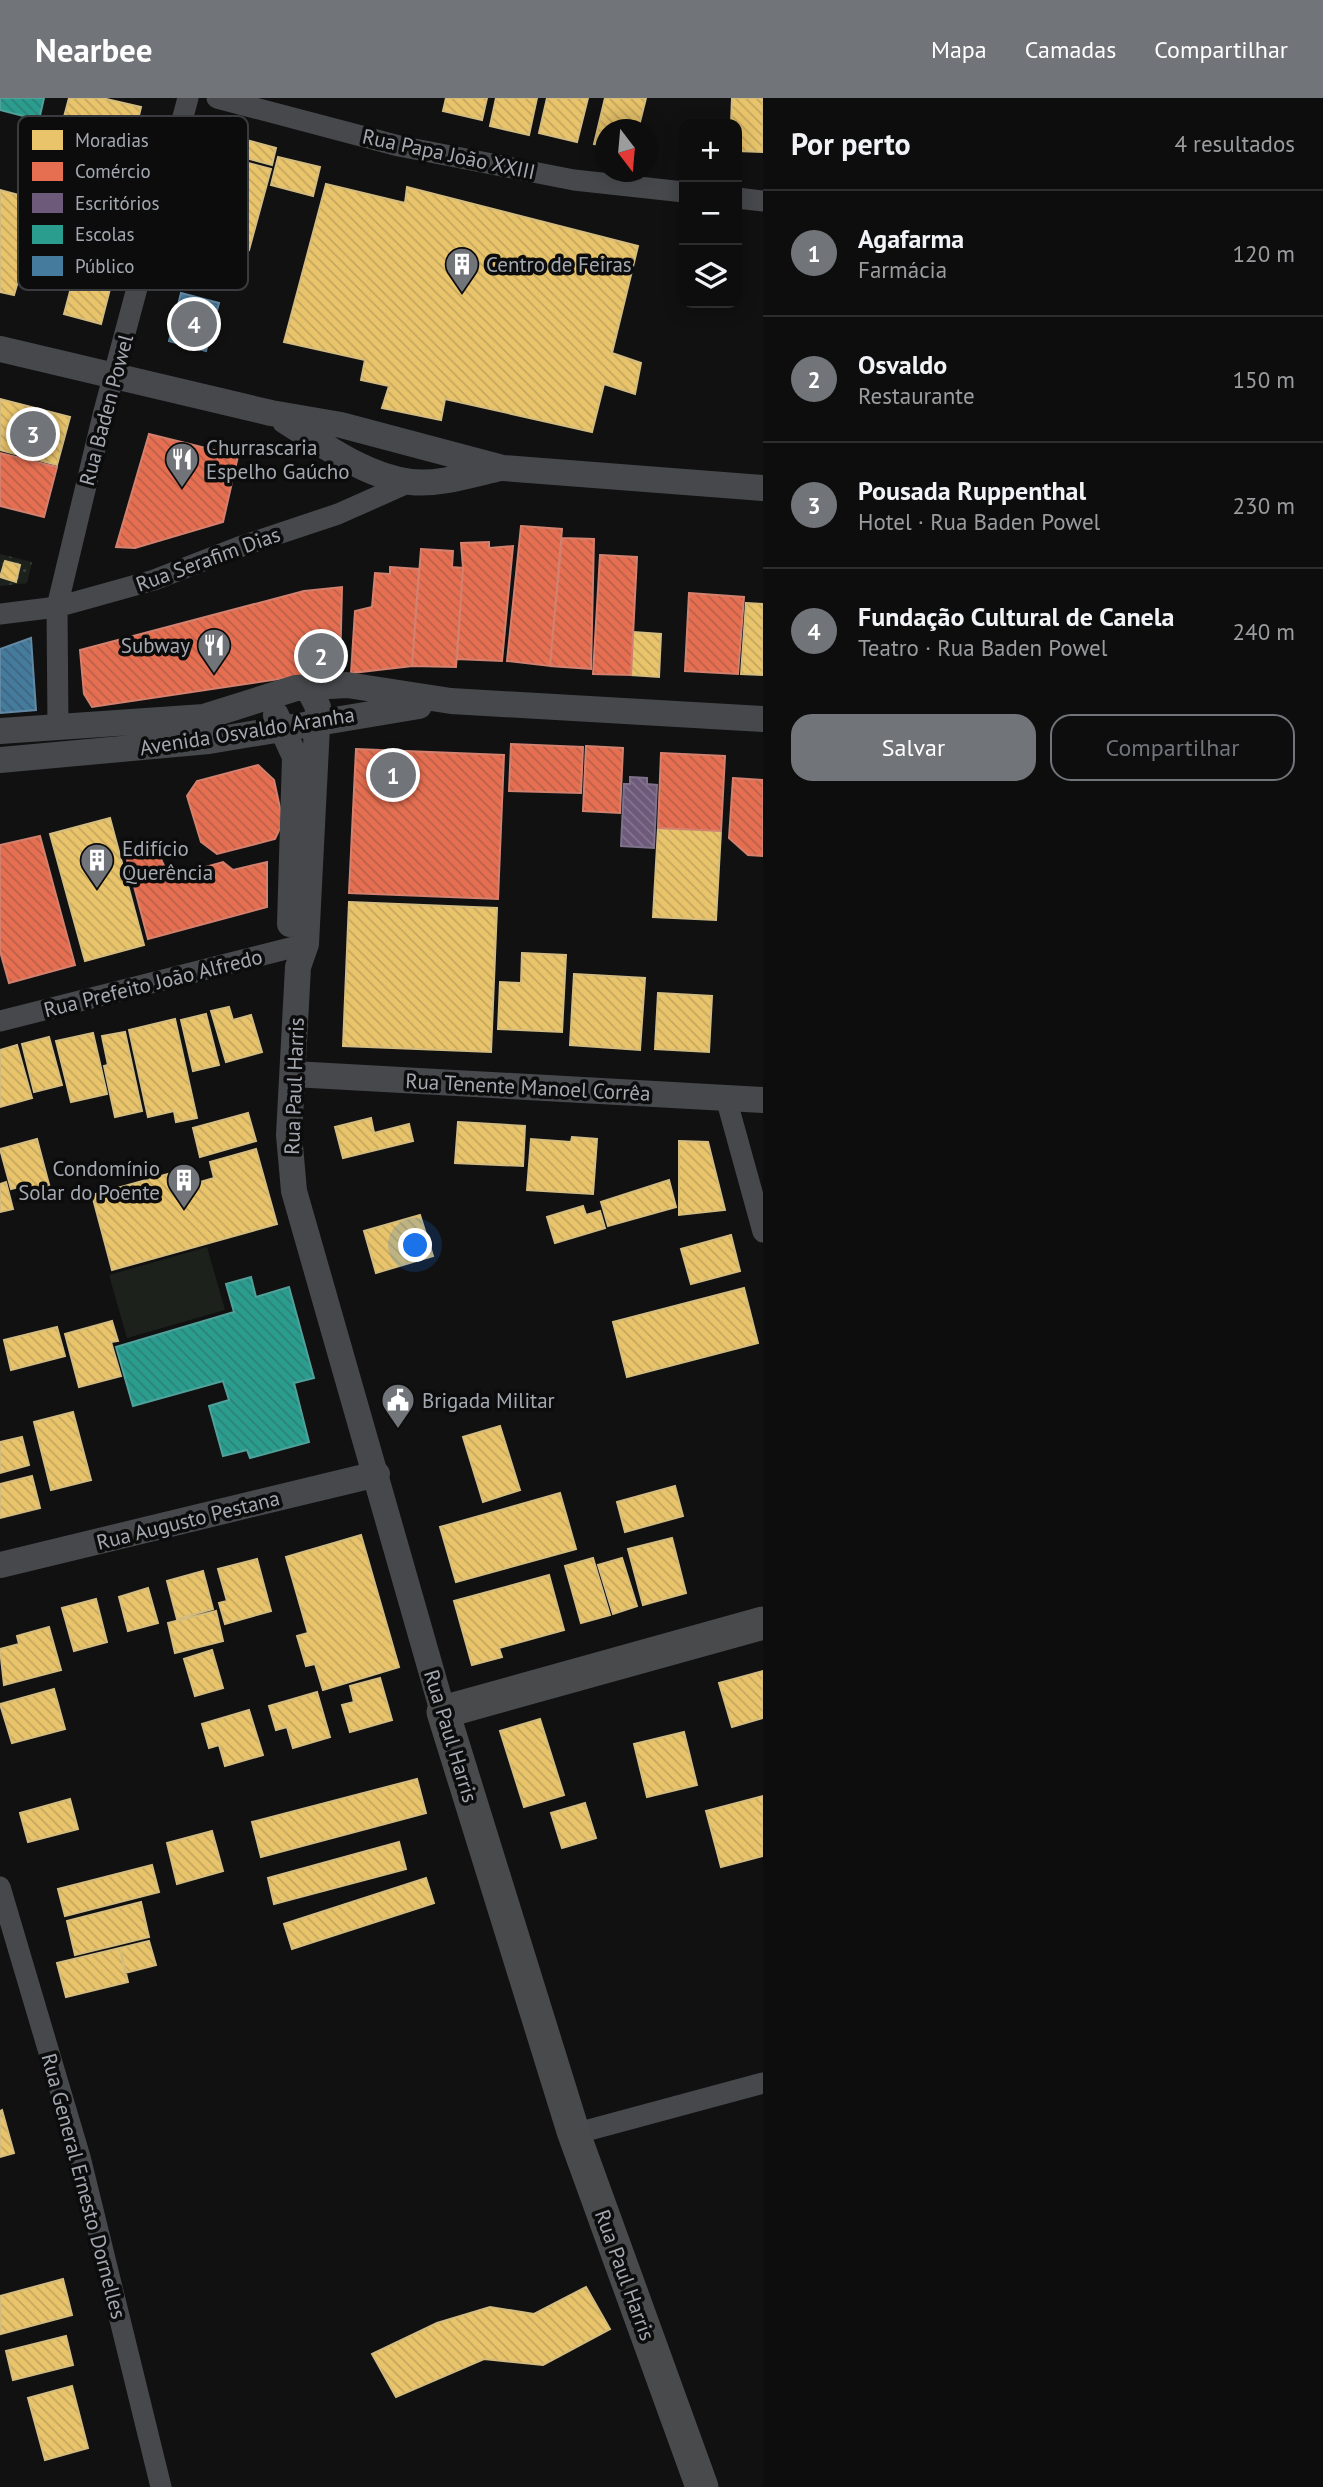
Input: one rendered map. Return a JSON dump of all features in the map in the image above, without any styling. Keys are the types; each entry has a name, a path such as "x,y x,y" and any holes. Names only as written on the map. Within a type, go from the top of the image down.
{"main road":[{"path":"443,1712 763,1623"},
{"name":"Rua Paul Harris","path":"443,1712 574,2134 702,2487"}],"street":[{"name":"Rua Baden Powel","path":"183,116 188,98"},
{"name":"Rua Papa João XXIII","path":"216,98 399,146 574,180 679,191"},
{"path":"742,199 763,201"},
{"name":"Rua Baden Powel","path":"58,727 57,607 103,415 138,290"},
{"path":"0,349 271,413 341,425 503,468 763,488"},
{"path":"271,413 370,470 410,482 444,481 503,468"},
{"path":"410,482 454,457"},
{"name":"Rua Serafim Dias","path":"0,614 57,607 154,580 239,547 338,514 410,482"},
{"name":"Avenida Osvaldo Aranha","path":"0,731 204,717 307,686 347,685 452,701 763,719"},
{"name":"Rua Paul Harris","path":"307,686 318,708 304,805 289,1135 295,1191 443,1712"},
{"name":"Rua Paul Harris","path":"274,695 276,719 295,757 304,805"},
{"name":"Avenida Osvaldo Aranha","path":"0,760 209,741 281,730 317,721 452,701"},
{"name":"Rua Prefeito João Alfredo","path":"0,1021 298,953"},
{"name":"Rua Tenente Manoel Corrêa","path":"293,1074 763,1100"},
{"path":"726,1098 763,1232"},
{"name":"Rua Augusto Pestana","path":"0,1565 377,1474"},
{"name":"Rua General Ernesto Dornelles","path":"0,1887 80,2158 160,2487"},
{"path":"574,2134 763,2082"}],"shaded area":[{"path":"0,554 32,562 27,583 0,586"},
{"path":"207,1247 225,1310 127,1338 109,1275"}],"building: Moradias":[{"path":"69,98 102,98 141,107 139,116 64,116"},
{"path":"446,98 487,98 482,120 443,111"},
{"path":"496,98 537,98 529,135 490,126"},
{"path":"547,98 588,98 577,142 539,133"},
{"path":"605,98 646,98 641,119 600,119"},
{"path":"732,98 763,98 763,152 742,151 742,119 731,119"},
{"path":"248,140 276,148 272,165 248,159"},
{"path":"278,157 320,167 313,196 271,185"},
{"path":"248,163 271,169 248,250"},
{"name":"Centro de Feiras","path":"326,184 405,203 407,187 638,246 612,353 641,363 635,394 604,384 592,432 445,399 441,420 382,408 389,386 361,380 365,360 284,342"},
{"path":"0,190 18,195 18,281 14,295 0,292"},
{"path":"70,290 110,290 101,324 64,314"},
{"path":"0,399 70,417 57,465 0,450"},
{"path":"5,561 20,565 16,582 0,577"},
{"path":"746,603 763,604 763,675 741,674"},
{"path":"633,632 661,634 659,677 631,675"},
{"name":"Edifício Querência","path":"110,818 144,945 85,961 50,834"},
{"path":"658,828 721,831 716,920 653,917"},
{"path":"349,902 497,908 491,1052 343,1046"},
{"path":"522,953 566,955 562,1032 498,1029 500,982 521,983"},
{"path":"574,974 645,978 640,1050 570,1045"},
{"path":"658,993 712,996 709,1052 655,1049"},
{"path":"229,1007 233,1020 251,1015 262,1052 226,1062 211,1011"},
{"path":"206,1014 219,1065 193,1071 181,1020"},
{"path":"175,1019 197,1118 176,1122 174,1111 148,1117 129,1030"},
{"path":"125,1032 142,1111 115,1117 104,1066 108,1065 102,1036"},
{"path":"93,1033 107,1094 71,1102 56,1041"},
{"path":"49,1037 62,1085 34,1092 22,1044"},
{"path":"17,1045 32,1098 0,1107 0,1050"},
{"path":"248,1113 256,1141 200,1157 193,1128"},
{"path":"371,1118 374,1133 409,1124 413,1141 343,1158 335,1127"},
{"path":"458,1122 525,1126 523,1166 455,1163"},
{"path":"572,1137 597,1139 593,1194 527,1190 531,1139 571,1142"},
{"path":"37,1139 51,1192 26,1198 23,1186 11,1189 0,1149"},
{"path":"679,1141 708,1142 725,1210 679,1215"},
{"name":"Condomínio Solar do Poente","path":"256,1149 277,1224 112,1270 92,1195 186,1169 190,1185 214,1178 210,1162"},
{"path":"669,1180 676,1207 608,1226 601,1202"},
{"path":"6,1182 13,1209 0,1212 0,1184"},
{"path":"583,1206 586,1215 600,1211 605,1228 555,1243 547,1217"},
{"path":"420,1215 433,1256 376,1273 364,1231"},
{"path":"731,1235 740,1271 691,1284 681,1249"},
{"path":"744,1288 758,1343 627,1377 613,1322"},
{"path":"112,1321 118,1341 111,1342 121,1376 79,1387 65,1334"},
{"path":"57,1327 65,1356 11,1370 4,1340"},
{"path":"73,1412 91,1480 51,1490 34,1422"},
{"path":"500,1426 520,1490 483,1502 463,1437"},
{"path":"22,1437 29,1465 0,1473 0,1442"},
{"path":"32,1476 40,1508 0,1518 0,1484"},
{"path":"675,1486 683,1516 625,1532 617,1502"},
{"path":"560,1493 576,1549 456,1582 440,1527"},
{"path":"361,1535 399,1667 323,1690 315,1664 306,1666 297,1636 308,1633 286,1557"},
{"path":"672,1538 686,1593 643,1605 628,1549"},
{"path":"593,1558 610,1615 581,1623 565,1566"},
{"path":"622,1558 637,1606 613,1614 598,1565"},
{"path":"257,1559 271,1611 225,1624 219,1603 227,1601 218,1569"},
{"path":"203,1571 213,1609 177,1619 167,1581"},
{"path":"549,1575 564,1630 499,1648 502,1657 472,1665 454,1601"},
{"path":"148,1588 158,1623 128,1631 119,1597"},
{"path":"96,1599 107,1642 74,1651 62,1608"},
{"path":"216,1611 223,1641 175,1653 168,1623"},
{"path":"49,1627 61,1670 4,1685 0,1649 19,1644 17,1636"},
{"path":"212,1650 223,1688 195,1696 184,1659"},
{"path":"763,1671 763,1718 732,1727 719,1683"},
{"path":"380,1678 392,1720 350,1732 342,1705 354,1702 350,1686"},
{"path":"54,1689 65,1729 12,1743 0,1704"},
{"path":"317,1692 330,1737 293,1748 287,1727 276,1730 269,1706"},
{"path":"249,1710 263,1755 225,1766 219,1745 209,1748 202,1724"},
{"path":"540,1719 564,1795 524,1807 500,1731"},
{"path":"684,1732 697,1785 647,1797 634,1744"},
{"path":"417,1779 426,1813 261,1857 252,1822"},
{"path":"763,1796 763,1856 721,1867 706,1811"},
{"path":"70,1799 78,1829 28,1842 20,1813"},
{"path":"585,1803 596,1838 562,1848 551,1813"},
{"path":"212,1831 223,1871 177,1884 167,1843"},
{"path":"399,1842 406,1869 274,1904 268,1878"},
{"path":"152,1865 159,1892 65,1916 58,1889"},
{"path":"426,1878 434,1903 292,1949 284,1924"},
{"path":"141,1902 149,1937 75,1955 67,1921"},
{"path":"149,1941 156,1965 125,1973 120,1948"},
{"path":"120,1948 128,1982 66,1997 57,1963"},
{"path":"2,2110 14,2153 0,2157 0,2111"},
{"path":"63,2279 72,2315 1,2334 0,2296"},
{"path":"586,2287 610,2329 543,2365 484,2359 396,2397 372,2354 437,2323 490,2307 534,2314"},
{"path":"66,2336 73,2365 13,2380 6,2351"},
{"path":"72,2386 88,2448 45,2460 28,2398"}],"building: Comércio":[{"name":"Churrascaria Espelho Gaúcho","path":"149,434 238,456 223,522 135,548 116,547"},
{"path":"0,453 57,467 44,517 0,506"},
{"path":"521,526 562,529 550,666 507,661"},
{"path":"562,538 594,539 591,669 550,666"},
{"path":"489,542 489,548 513,546 502,661 457,659 463,568 461,543"},
{"path":"421,549 453,551 452,567 463,568 456,667 412,666"},
{"path":"600,555 637,557 631,675 593,674"},
{"path":"390,567 419,569 412,666 351,673 355,611 372,607 375,573 390,574"},
{"path":"342,587 340,670 92,707 84,694 80,650 304,591"},
{"path":"689,593 744,597 738,674 685,671"},
{"path":"511,744 583,747 581,793 509,791"},
{"path":"586,746 623,748 620,813 583,811"},
{"path":"356,749 504,755 498,899 349,893"},
{"path":"661,753 725,756 721,831 658,828"},
{"path":"258,765 274,780 283,822 275,839 217,854 201,842 187,796 197,781"},
{"path":"733,778 763,780 763,856 748,855 729,838"},
{"path":"40,836 75,965 9,983 0,951 0,845"},
{"path":"156,848 169,877 223,862 233,870 267,862 267,907 148,939 126,856"}],"building: Escritórios":[{"path":"630,777 647,778 647,784 657,785 654,848 621,846 624,784 630,784"}],"building: Escolas":[{"path":"0,98 44,98 40,116 23,116 0,110"},
{"path":"251,1277 256,1297 289,1287 314,1378 294,1383 309,1442 250,1458 247,1450 223,1456 209,1406 229,1400 223,1381 133,1406 116,1347 234,1312 226,1284"}],"building: Público":[{"path":"181,293 219,303 206,351 169,341"},
{"path":"31,638 36,710 0,713 0,649"}],"place":[{"name":"Centro de Feiras","path":"462,294"},
{"name":"Fundação Cultural de Canela","path":"194,324"},
{"name":"Pousada Ruppenthal","path":"33,434"},
{"name":"Churrascaria Espelho Gaúcho","path":"182,489"},
{"name":"Osvaldo","path":"321,656"},
{"name":"Subway","path":"214,675"},
{"name":"Agafarma","path":"393,775"},
{"name":"Edifício Querência","path":"97,890"},
{"name":"Condomínio Solar do Poente","path":"184,1210"},
{"name":"Brigada Militar","path":"398,1430"}]}
